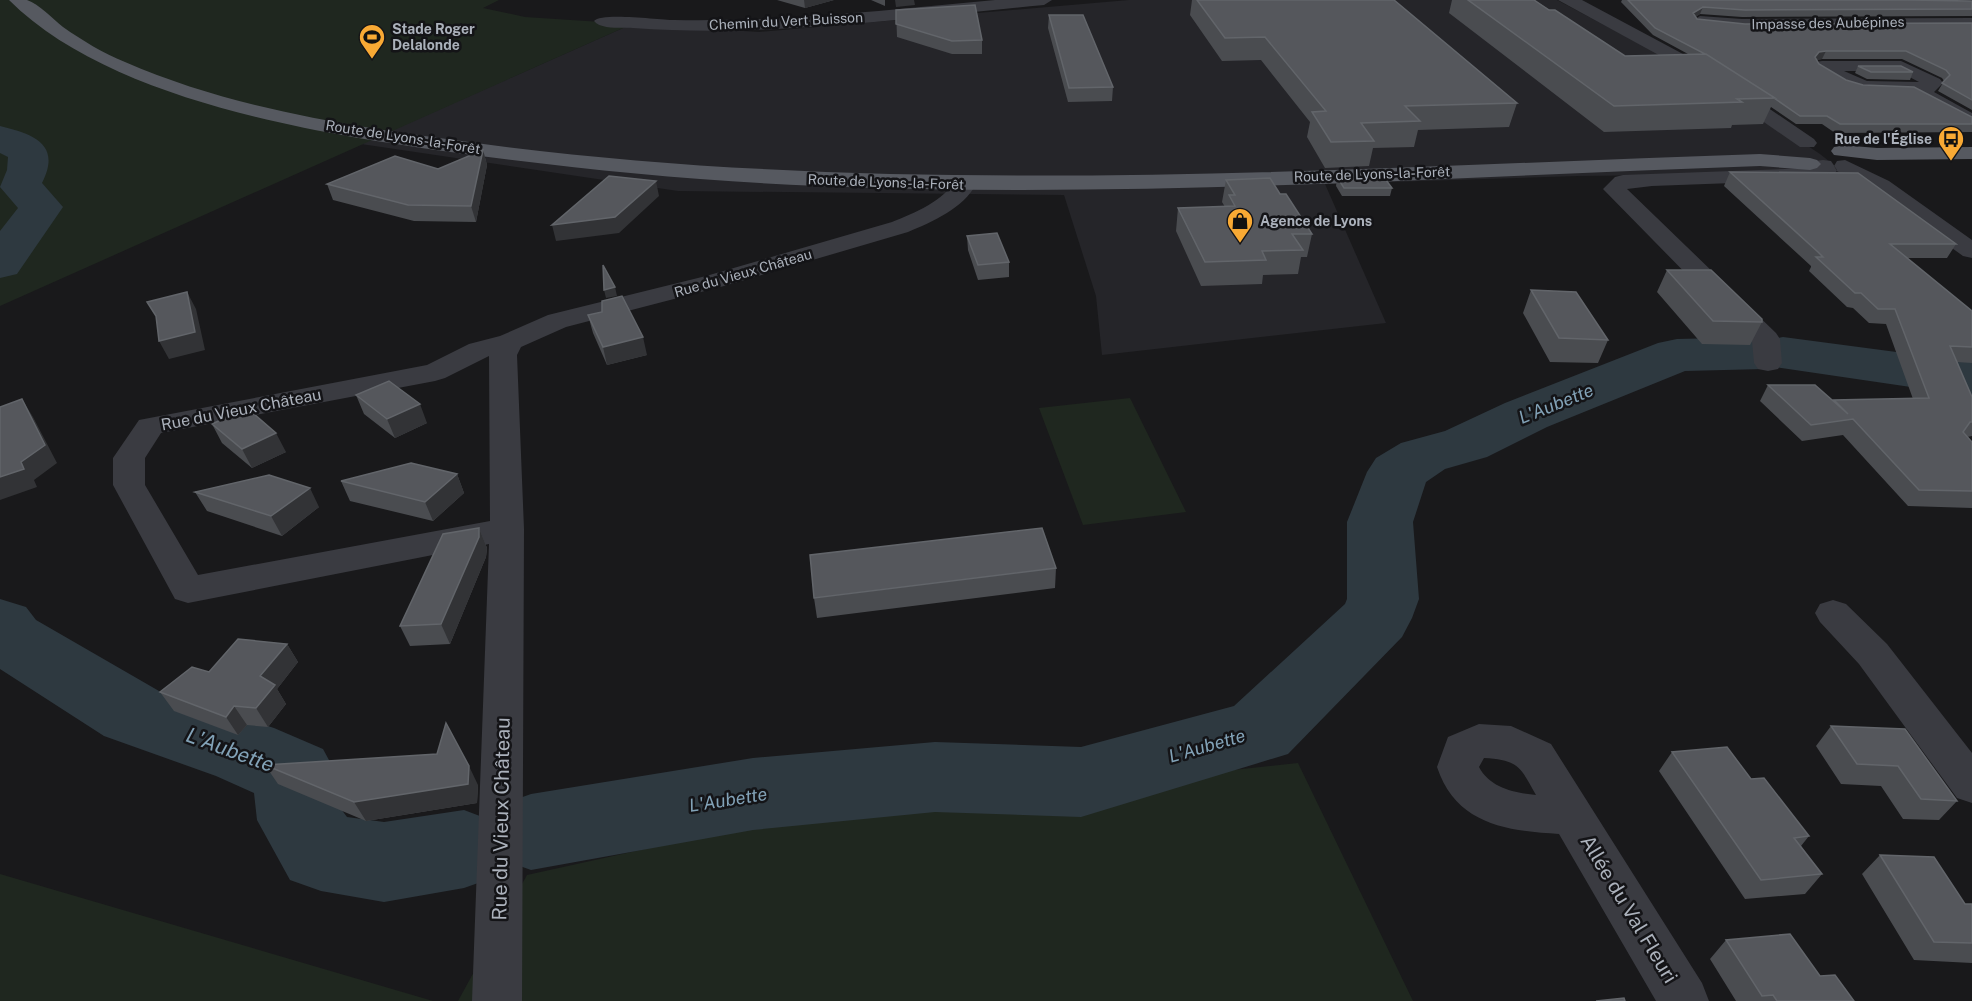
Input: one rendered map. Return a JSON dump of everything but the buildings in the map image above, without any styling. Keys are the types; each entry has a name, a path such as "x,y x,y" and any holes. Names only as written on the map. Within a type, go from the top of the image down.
{"main road":[{"name":"Route de Lyons-la-Forêt","path":"17,0 93,54 128,70 258,112 396,139 597,165 700,175 965,184 1164,181 1830,158 1876,154 1972,153"},
{"name":"Route de Lyons-la-Forêt","path":"1760,160 1787,152 1830,158"}],"street":[{"name":"Chemin du Vert Buisson","path":"602,21 660,25 772,17 846,19 962,3 1044,0"},
{"path":"1566,0 1574,2 1706,73 1830,158 1881,186 1972,251"},
{"path":"1908,9 1955,22 1972,23"},
{"name":"Impasse des Aubépines","path":"1700,21 1742,24 1955,22"},
{"path":"1914,88 1931,87 1934,83 1901,66 1822,66 1850,82 1866,87 1914,88 1972,121"},
{"path":"1768,363 1766,339 1614,189 1623,182 1652,178 1813,174 1826,170 1830,158"},
{"name":"Rue du Vieux Château","path":"507,529 188,590 129,486 129,458 150,426 435,372 479,350 510,342 557,321 693,288 900,227 927,216 962,190 965,184"},
{"name":"Rue du Vieux Château","path":"497,1001 507,529 503,355 510,342"},
{"path":"1833,613 1873,654 1972,785"},
{"name":"Allée du Val Fleuri","path":"1574,816 1684,1001"}],"shaded area":[{"path":"0,0 499,0 483,8 525,17 632,24 0,306"},
{"path":"1129,0 1557,0 1706,79 1820,154 1844,173 1578,176 1325,184 1386,323 1102,355 1096,296 1064,195 678,191 361,144 632,24 759,32"},
{"path":"1130,398 1186,512 1083,525 1039,408"},
{"path":"1298,763 1413,1001 458,1001 527,875 776,820"},
{"path":"0,874 433,1001 0,1001"}],"waterway":[{"name":"L'Aubette","path":"0,138 28,151 28,170 20,185 41,207 0,264"},
{"name":"L'Aubette","path":"531,832 753,794 935,777 1081,782 1260,731 1376,618 1383,599 1380,522 1398,472 1423,456 1466,444 1526,415 1677,355 1764,353"},
{"name":"L'Aubette","path":"1783,353 1972,379"},
{"name":"L'Aubette","path":"0,626 10,639 132,714 245,752 294,773 300,820 321,852 384,862 464,849"}],"place":[{"name":"Stade Roger Delalonde","path":"372,60"},
{"name":"Rue de l'Église","path":"1951,162"},
{"name":"Agence de Lyons","path":"1240,244"}]}
